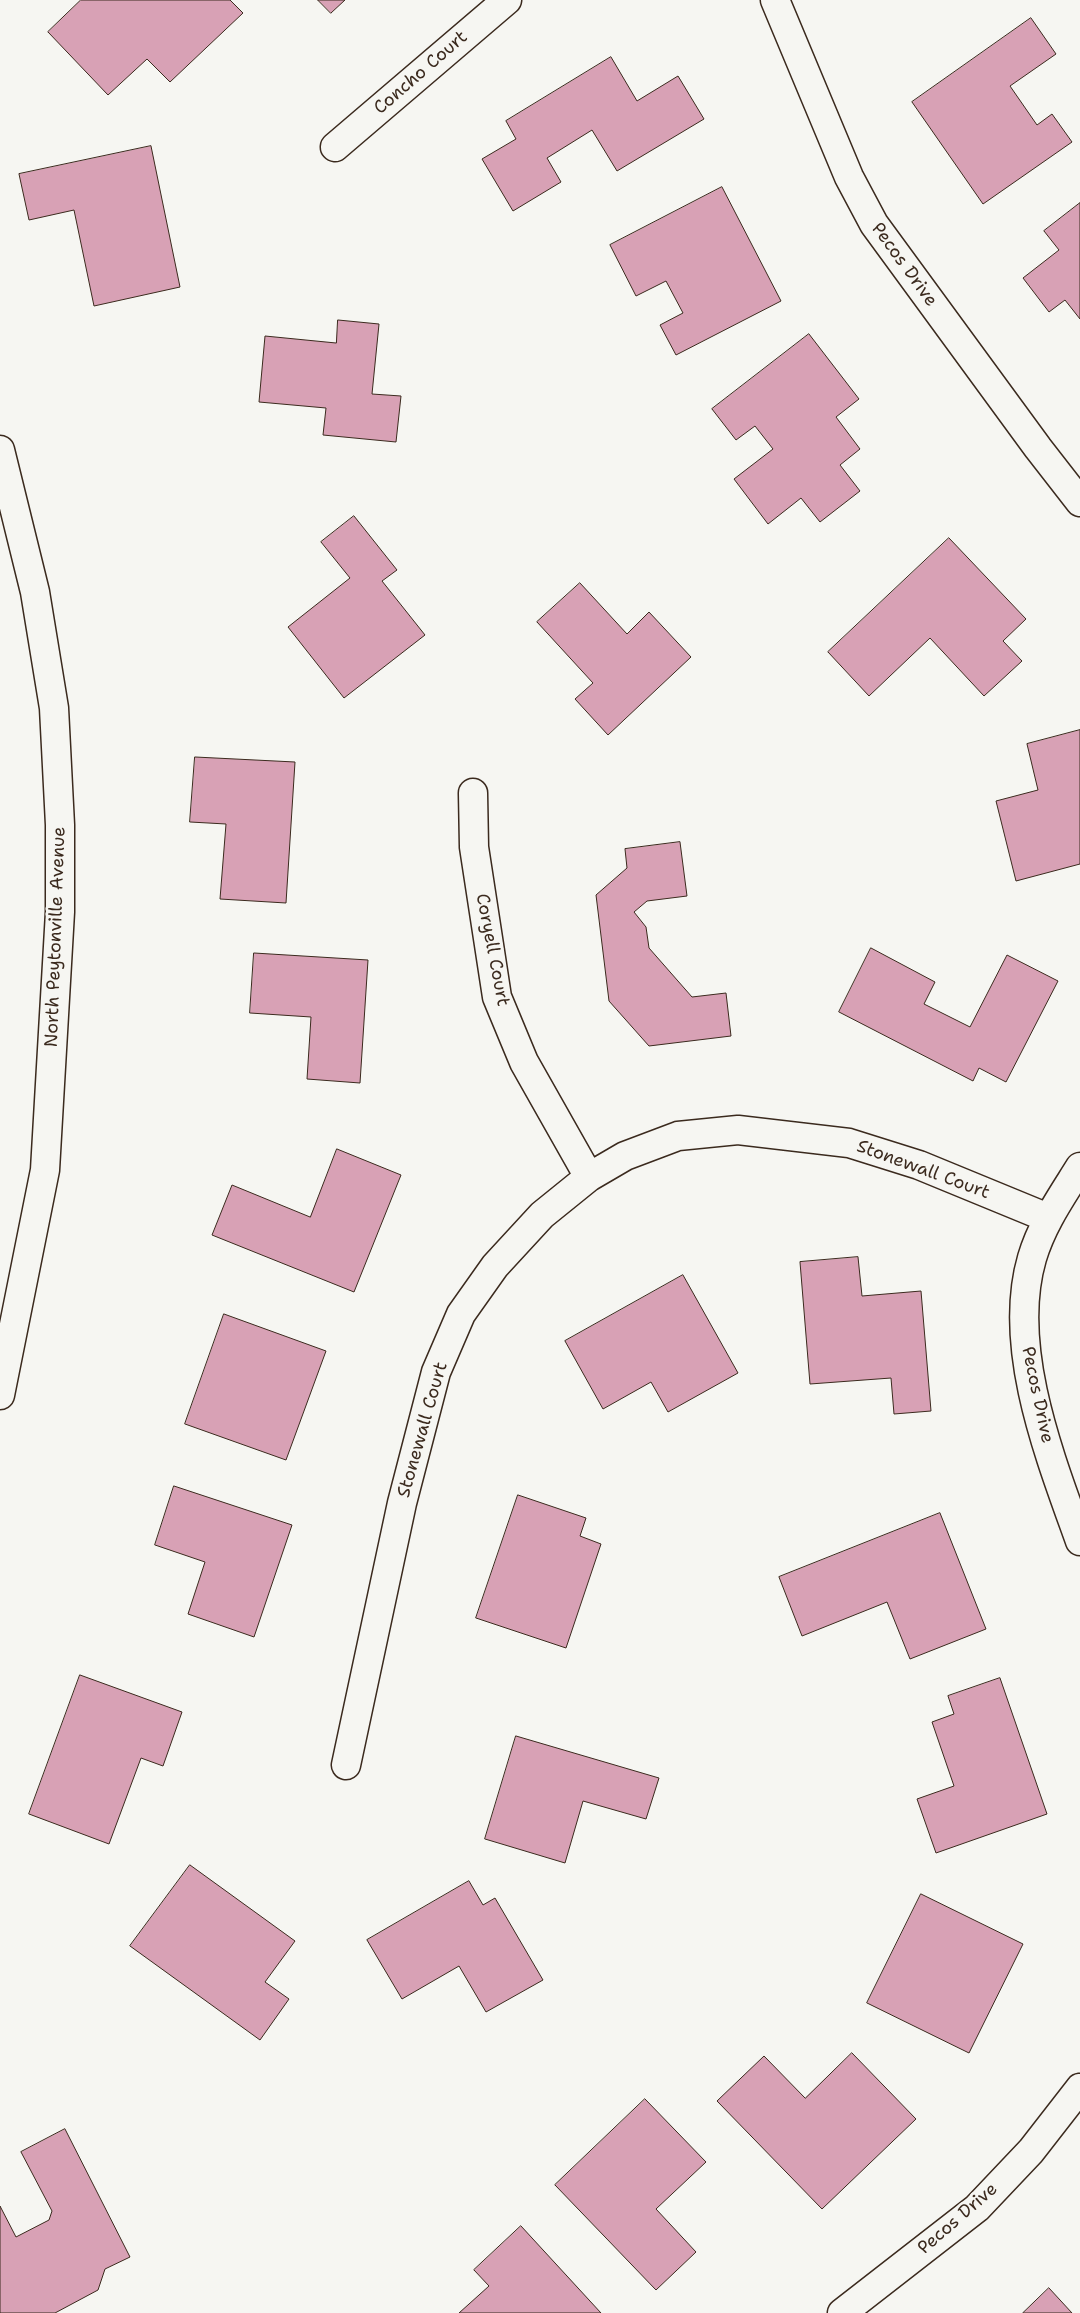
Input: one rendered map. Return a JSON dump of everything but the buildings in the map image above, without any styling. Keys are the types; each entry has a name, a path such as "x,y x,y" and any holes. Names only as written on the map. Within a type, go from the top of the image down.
{"street":[{"name":"Concho Court","path":"336,147 506,0"},
{"name":"Pecos Drive","path":"774,0 849,176 874,224 1038,448 1080,502"},
{"name":"North Peytonville Avenue","path":"0,450 35,592 54,708 60,825 60,912 45,1170 0,1395"},
{"name":"Coryell Court","path":"473,793 474,847 497,997 524,1062 589,1177"},
{"name":"Stonewall Court","path":"346,1765 402,1503 436,1372 461,1314 495,1266 542,1215 589,1177 625,1156 678,1136 738,1130 849,1143 919,1165 1048,1218"},
{"name":"Pecos Drive","path":"1080,1168 1048,1218 1032,1258 1024,1304 1026,1357 1050,1457 1080,1541"},
{"name":"Pecos Drive","path":"842,2313 977,2208 1031,2151 1080,2088"}]}
